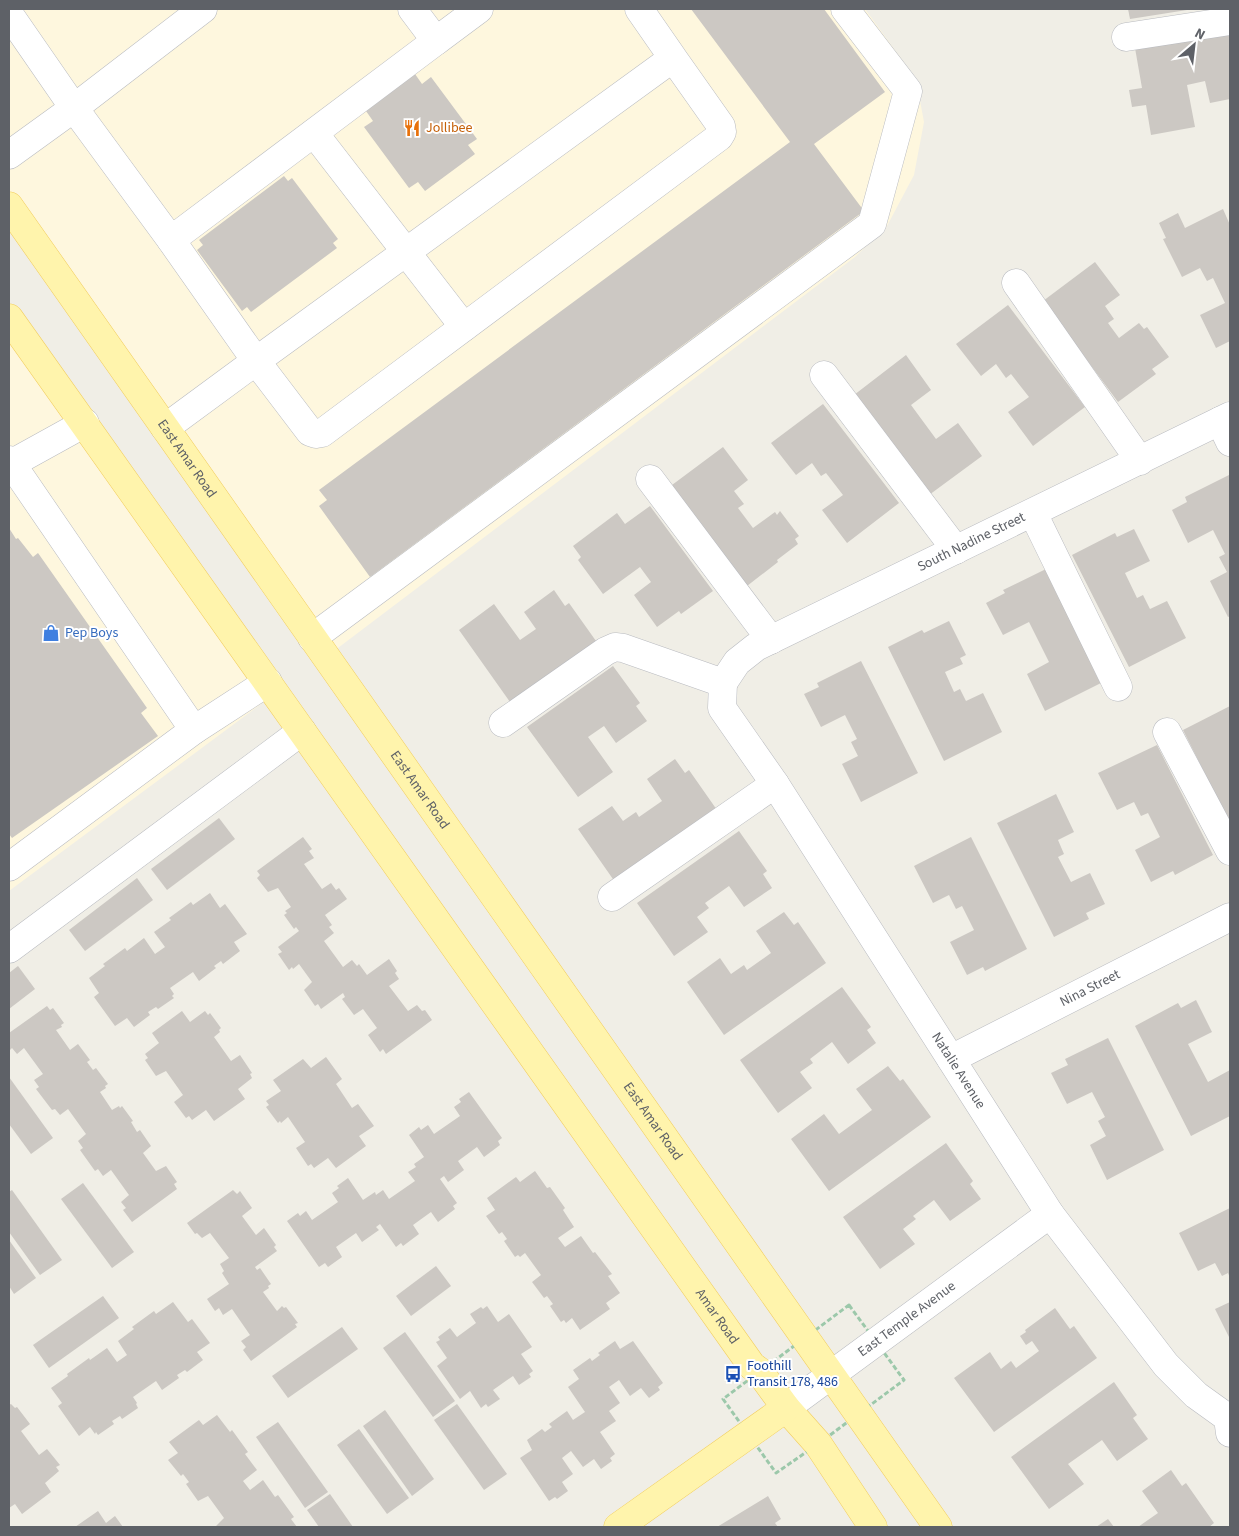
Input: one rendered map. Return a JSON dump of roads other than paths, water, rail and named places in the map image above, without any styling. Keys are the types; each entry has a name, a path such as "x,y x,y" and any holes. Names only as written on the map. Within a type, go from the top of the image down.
{"main road":[{"name":"East Amar Road","path":"9,206 831,1374"},
{"path":"9,318 302,731"},
{"name":"Amar Road","path":"302,731 752,1366 759,1371 786,1408"},
{"path":"831,1374 935,1524"},
{"path":"786,1408 818,1444 874,1527"},
{"name":"East Temple Avenue","path":"618,1527 786,1408"}],"street":[{"path":"9,155 74,108 203,9"},
{"path":"412,9 436,41"},
{"path":"171,240 478,9"},
{"path":"9,14 74,108 171,240 256,361 310,432 316,434 322,433 719,138 722,132 721,126 638,9"},
{"path":"312,638 872,224 908,91 845,9"},
{"path":"1126,37 1230,21"},
{"path":"164,428 672,58"},
{"path":"314,133 464,327"},
{"path":"1016,283 1140,461"},
{"path":"824,375 956,550"},
{"path":"85,423 10,463 194,730"},
{"name":"South Nadine Street","path":"723,683 736,662 756,647 1140,461 1227,426"},
{"path":"650,479 771,640"},
{"path":"1033,513 1118,687"},
{"path":"503,723 606,651 615,648 623,648 723,683"},
{"path":"9,867 194,730 268,682"},
{"name":"Natalie Avenue","path":"723,683 722,708 775,784 1050,1214 1166,1365 1196,1395 1230,1423"},
{"path":"9,949 302,731"},
{"path":"1168,732 1230,851"},
{"path":"612,897 775,784"},
{"name":"Nina Street","path":"952,1059 1230,917"},
{"name":"East Temple Avenue","path":"786,1408 1050,1214"}],"place":[{"name":"Jollibee","path":"412,128"},
{"name":"Pep Boys","path":"51,633"},
{"name":"Foothill Transit 178, 486","path":"733,1374"}]}
